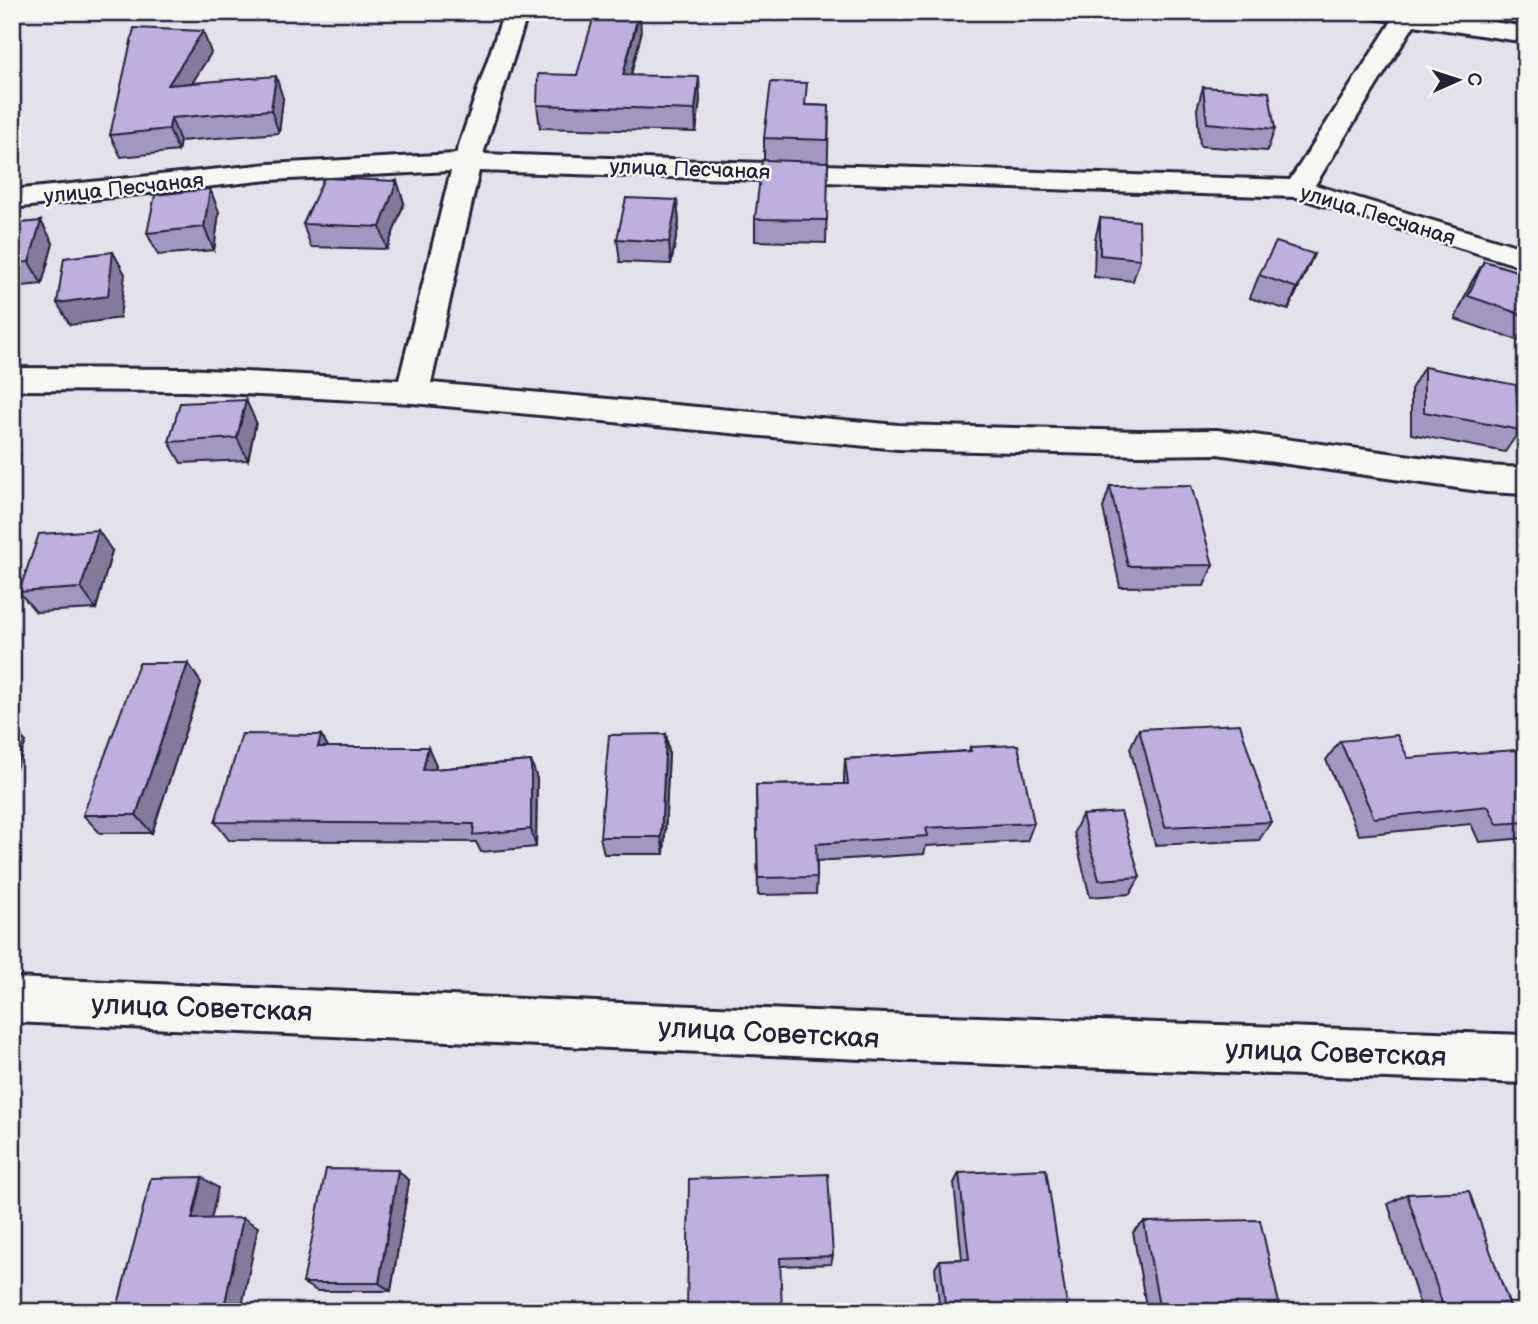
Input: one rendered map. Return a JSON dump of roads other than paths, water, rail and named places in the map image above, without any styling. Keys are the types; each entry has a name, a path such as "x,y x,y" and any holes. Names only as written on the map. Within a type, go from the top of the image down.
{"street":[{"path":"413,392 417,364 467,162 516,12"},
{"path":"1378,12 1526,35"},
{"path":"1298,189 1409,15"},
{"name":"улица Песчаная","path":"12,200 269,172 467,162 1298,189 1526,259"},
{"path":"12,379 186,380 413,392 898,437 1140,443 1217,442 1486,479 1526,481"},
{"name":"улица Советская","path":"12,1000 885,1037 1526,1059"}]}
